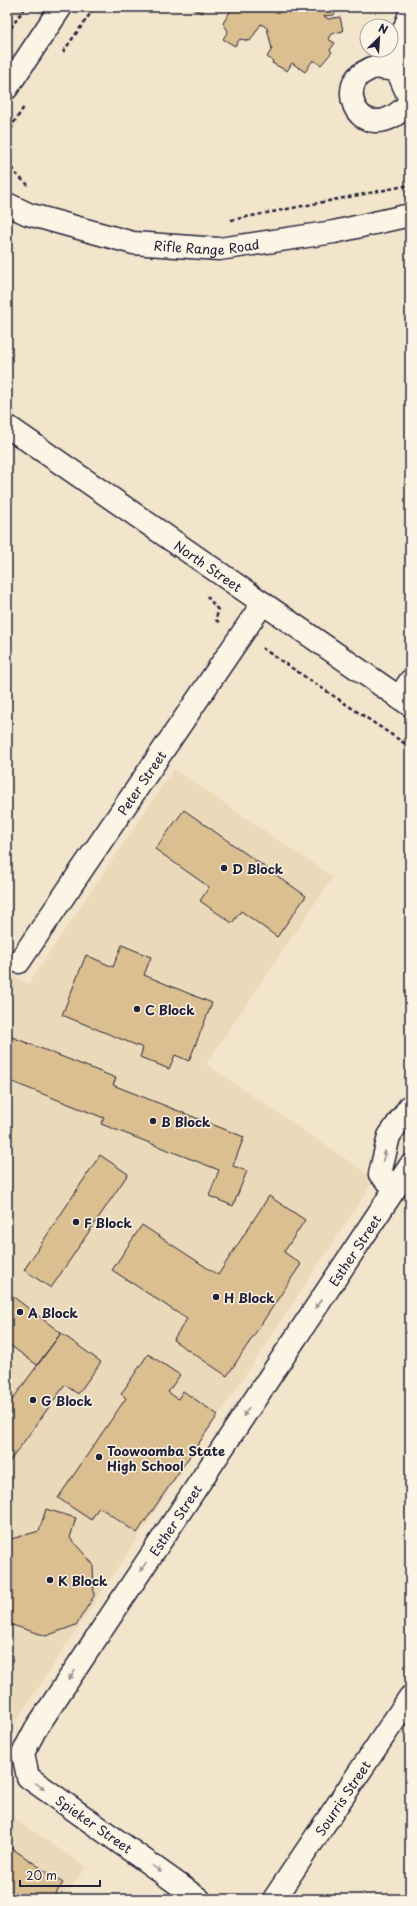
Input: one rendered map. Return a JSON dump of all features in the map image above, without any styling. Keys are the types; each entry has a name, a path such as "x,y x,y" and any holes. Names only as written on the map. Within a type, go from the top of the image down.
{"street":[{"path":"7,88 58,9"},
{"path":"410,14 399,42 397,70 408,95 410,96"},
{"path":"397,70 374,67 360,75 356,78 353,89 352,103 362,116 375,121 389,119 410,103"},
{"name":"Rifle Range Road","path":"7,204 28,214 133,243 219,250 334,232 410,215"},
{"name":"North Street","path":"7,426 263,603 406,695"},
{"name":"Peter Street","path":"19,962 263,603"},
{"path":"395,1188 380,1174 389,1136 410,1106"},
{"name":"Esther Street","path":"23,1753 35,1730 410,1166"},
{"name":"Sourris Street","path":"274,1899 410,1697"},
{"name":"Spieker Street","path":"23,1753 28,1777 199,1899"}],"path":[{"path":"7,34 25,7"},
{"path":"7,162 16,174 31,188"},
{"path":"225,222 410,185"},
{"path":"201,593 208,597 218,610 216,620 222,624"},
{"path":"257,645 410,746"}],"shaded area":[{"name":"Toowoomba State High School","path":"174,769 333,877 206,1064 375,1179 7,1735 7,970 28,984"},
{"path":"7,1814 86,1867 64,1899 7,1899"}],"building":[{"path":"189,7 206,7 202,13"},
{"path":"233,7 339,7 334,15 324,16 328,19 340,17 343,31 331,34 328,39 335,43 330,50 332,52 321,65 313,60 305,72 292,63 287,71 272,63 273,61 267,57 272,49 267,28 261,24 250,41 240,39 235,46 223,39 228,31 223,23"},
{"name":"D Block","path":"184,810 306,896 277,937 241,911 232,923 200,901 209,887 155,849"},
{"name":"C Block","path":"122,945 151,957 144,975 212,1003 189,1061 175,1055 169,1069 140,1057 143,1048 62,1015 86,955 113,967"},
{"name":"B Block","path":"7,1035 116,1078 113,1085 244,1137 233,1166 247,1171 233,1206 209,1196 219,1170 101,1124 104,1118 7,1080"},
{"name":"F Block","path":"100,1155 128,1174 51,1288 24,1270"},
{"name":"H Block","path":"269,1196 305,1220 284,1252 301,1264 227,1376 173,1340 187,1319 112,1270 142,1225 218,1275"},
{"name":"A Block","path":"7,1292 61,1333 37,1365 7,1343"},
{"name":"G Block","path":"61,1333 101,1362 78,1394 65,1385 7,1465 7,1407"},
{"path":"148,1354 180,1375 168,1392 178,1399 183,1391 218,1415 137,1533 99,1507 91,1520 58,1498 126,1398 121,1394"},
{"name":"K Block","path":"46,1509 76,1518 70,1538 93,1564 94,1596 76,1625 46,1636 12,1625 7,1618 7,1542 8,1540 39,1531"},
{"path":"7,1845 63,1883 52,1899 7,1899"}],"place":[{"name":"D Block","path":"224,868"},
{"name":"C Block","path":"137,1009"},
{"name":"B Block","path":"153,1121"},
{"name":"F Block","path":"76,1222"},
{"name":"H Block","path":"216,1297"},
{"name":"A Block","path":"20,1312"},
{"name":"G Block","path":"33,1400"},
{"name":"Toowoomba State High School","path":"99,1457"},
{"name":"K Block","path":"50,1580"}]}
